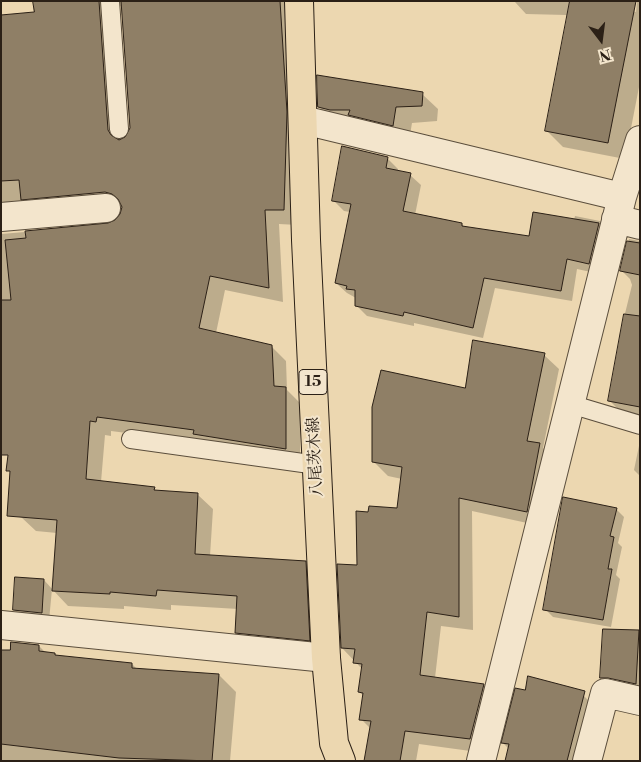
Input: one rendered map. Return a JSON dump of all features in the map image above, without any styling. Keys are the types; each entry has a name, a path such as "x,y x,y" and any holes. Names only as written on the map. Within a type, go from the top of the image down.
{"main road":[{"name":"八尾茨木線","path":"299,1 306,240 326,658 334,743 341,761"}],"street":[{"path":"303,120 626,214"},
{"path":"481,761 570,404 626,214 640,140"},
{"path":"1,217 106,208"},
{"path":"1,625 326,658"},
{"path":"587,761 606,693 640,701"}],"lane":[{"path":"110,1 119,129"},
{"path":"570,404 640,425"},
{"path":"131,439 317,465"}],"building":[{"path":"33,1 99,1 108,130 111,135 119,140 125,137 130,128 121,1 280,1 287,112 284,210 265,210 269,288 210,276 199,328 272,345 274,386 286,387 286,449 193,434 194,430 97,417 96,422 90,421 86,479 155,487 154,490 198,493 195,554 306,561 310,641 235,633 237,596 157,590 156,596 110,592 110,594 52,591 57,520 7,516 10,471 6,471 8,455 1,455 1,300 11,300 5,240 26,238 25,231 108,223 115,220 120,214 122,207 118,199 112,194 105,192 21,200 19,180 1,181 1,15 34,12"},
{"path":"570,1 636,1 608,143 545,131"},
{"path":"317,75 423,92 422,106 396,107 393,126 348,115 350,110 330,110 318,107"},
{"path":"342,146 388,157 386,168 411,173 403,211 462,223 462,226 529,236 533,212 599,223 589,264 567,259 561,291 484,278 473,328 404,312 403,316 355,306 355,290 346,289 347,286 335,283 351,204 332,201"},
{"path":"627,241 640,243 640,275 620,271"},
{"path":"624,314 640,316 640,407 608,401"},
{"path":"473,340 545,353 527,441 540,443 527,512 459,498 459,617 427,612 420,675 484,684 470,739 405,731 400,761 364,761 371,721 359,720 363,693 358,692 362,664 353,663 355,649 341,648 337,564 357,565 356,511 368,512 369,506 397,508 402,467 372,462 372,407 381,370 465,388"},
{"path":"563,497 617,508 610,536 614,537 608,569 612,569 603,620 543,610"},
{"path":"15,577 44,579 42,613 13,610"},
{"path":"603,629 639,630 636,684 600,678"},
{"path":"11,642 39,645 39,651 55,653 55,655 132,663 132,668 219,674 212,761 119,758 1,744 1,650 10,650"},
{"path":"528,676 585,691 567,761 505,761 509,744 501,743 515,688 525,690"}]}
